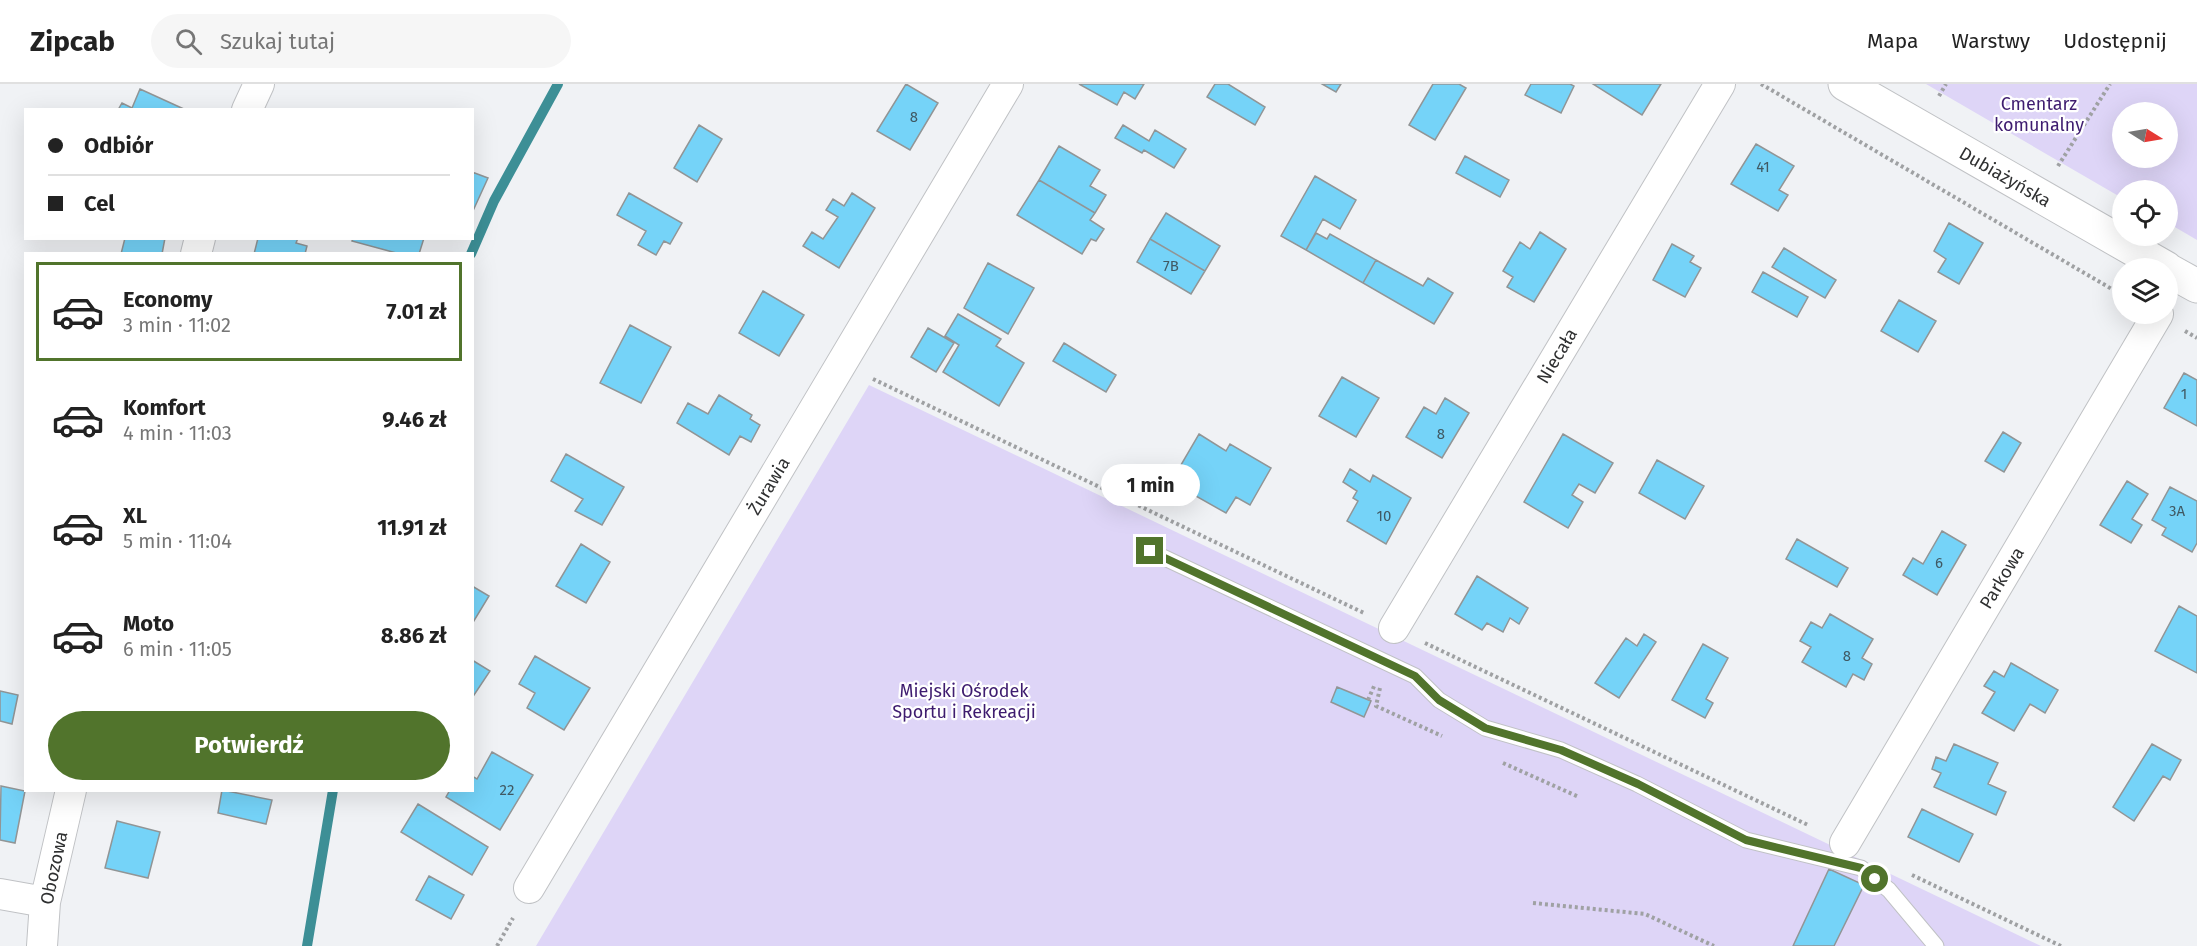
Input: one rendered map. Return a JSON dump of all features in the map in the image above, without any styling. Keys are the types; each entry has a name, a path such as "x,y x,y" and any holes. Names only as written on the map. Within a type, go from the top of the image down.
{"street":[{"path":"248,108 259,84"},
{"name":"Żurawia","path":"529,888 1008,84"},
{"name":"Niecała","path":"1394,628 1720,84"},
{"name":"Dubiażyńska","path":"1845,84 2140,258"},
{"name":"Parkowa","path":"1845,843 2152,324"},
{"name":"Obozowa","path":"42,946 45,902 71,792"},
{"path":"0,894 45,902"}],"lane":[{"path":"1150,551 1415,676 1439,700 1485,728 1561,750 1638,784 1746,840 1861,868 1889,890 1936,946"}],"path":[{"path":"1761,84 2112,289"},
{"path":"2039,197 2110,84"},
{"path":"843,364 1845,843"},
{"path":"1910,874 2061,946"},
{"path":"1533,903 1645,914 1714,946"}],"green space":[{"name":"Cmentarz komunalny","path":"1926,84 2197,84 2197,240 2178,229 2178,180 2112,180 2112,192"},
{"name":"Miejski Ośrodek Sportu i Rekreacji","path":"869,385 2041,946 536,946"}],"building":[{"path":"906,84 938,103 910,150 877,131"},
{"path":"1079,84 1144,84 1135,99 1124,92 1117,105"},
{"path":"1215,84 1228,84 1265,107 1255,125 1207,97"},
{"path":"1322,84 1341,84 1336,92"},
{"path":"1433,84 1459,84 1466,88 1435,140 1409,125"},
{"path":"1531,84 1570,84 1574,86 1561,113 1525,95"},
{"path":"1593,84 1661,84 1642,115"},
{"path":"140,89 182,108 132,108"},
{"path":"122,103 132,108 119,108"},
{"path":"699,125 722,139 697,182 674,168"},
{"path":"1123,125 1149,141 1155,130 1186,149 1174,168 1144,150 1142,153 1115,138"},
{"path":"1756,144 1794,166 1779,190 1788,195 1778,211 1731,184"},
{"path":"1059,146 1100,170 1090,186 1106,195 1095,213 1039,180"},
{"path":"1465,156 1509,180 1500,197 1456,173"},
{"path":"474,173 488,178 474,209"},
{"path":"1315,176 1356,200 1340,229 1323,219 1306,250 1281,236"},
{"path":"1039,180 1095,213 1090,220 1104,229 1096,241 1091,239 1082,254 1017,215"},
{"path":"629,193 682,223 670,244 664,241 656,255 638,245 646,231 617,215"},
{"path":"852,193 875,208 839,268 803,246 812,232 823,239 838,217 826,210 833,199 844,206"},
{"path":"1166,213 1220,246 1205,271 1150,239"},
{"path":"1949,223 1983,243 1959,284 1938,272 1946,259 1934,251"},
{"path":"1540,232 1566,249 1534,302 1507,287 1513,277 1503,271 1520,242 1530,249"},
{"path":"1316,233 1327,239 1330,234 1376,260 1363,283 1306,250"},
{"path":"1150,239 1205,271 1191,294 1137,262"},
{"path":"124,240 165,240 162,252 122,252"},
{"path":"258,240 297,240 296,243 307,246 306,252 254,252"},
{"path":"423,240 420,252 393,252 352,241"},
{"path":"1672,244 1694,256 1690,262 1701,268 1685,297 1653,280"},
{"path":"1784,248 1836,280 1825,298 1772,267"},
{"path":"1376,260 1423,286 1428,278 1453,293 1434,324 1363,283"},
{"path":"988,263 1034,288 1008,334 964,308"},
{"path":"1763,272 1808,297 1797,317 1752,292"},
{"path":"763,291 804,315 779,356 739,333"},
{"path":"1899,300 1936,321 1918,352 1881,331"},
{"path":"958,314 1001,339 996,346 1024,363 999,406 943,372 959,345 945,336"},
{"path":"630,325 671,347 641,403 600,383"},
{"path":"928,328 954,343 936,372 911,357"},
{"path":"1064,343 1116,375 1106,392 1053,361"},
{"path":"2184,373 2197,380 2197,426 2164,408"},
{"path":"1342,377 1379,398 1356,437 1319,416"},
{"path":"719,395 752,415 750,419 760,425 751,442 740,436 729,455 677,423 688,403 708,414"},
{"path":"1445,398 1469,413 1442,458 1406,437 1424,407 1436,414"},
{"path":"2003,432 2021,443 2004,472 1985,461"},
{"path":"1199,434 1226,451 1230,444 1271,468 1250,505 1236,497 1226,513 1171,482"},
{"path":"1563,434 1613,463 1595,493 1579,484 1572,495 1583,502 1568,528 1524,502"},
{"path":"566,454 624,487 602,525 575,511 583,499 551,481"},
{"path":"1657,460 1704,486 1685,519 1639,493"},
{"path":"1350,469 1370,482 1373,475 1411,498 1386,544 1347,521 1358,501 1353,498 1357,491 1343,482"},
{"path":"2127,481 2148,494 2132,519 2142,525 2131,543 2100,525"},
{"path":"2170,487 2197,501 2197,543 2192,552 2162,535 2166,528 2152,520"},
{"path":"1942,531 1966,545 1937,595 1903,575 1913,558 1923,564"},
{"path":"1797,539 1848,568 1837,587 1786,559"},
{"path":"581,544 610,562 586,603 556,586"},
{"path":"1477,576 1528,608 1519,624 1510,618 1503,632 1487,623 1482,630 1455,614"},
{"path":"474,587 489,596 474,621"},
{"path":"2179,606 2197,616 2197,673 2155,651"},
{"path":"1830,614 1873,639 1862,658 1872,664 1864,680 1853,674 1846,687 1802,662 1811,647 1800,641 1811,622 1822,628"},
{"path":"1644,634 1656,642 1619,698 1595,683 1626,638 1637,646"},
{"path":"1703,644 1728,658 1706,699 1713,703 1705,718 1672,700"},
{"path":"535,656 590,688 564,730 527,708 535,693 519,684"},
{"path":"474,661 490,671 474,695"},
{"path":"2011,663 2058,690 2045,713 2030,704 2014,731 1982,713 1995,692 1984,686 1994,671 2004,677"},
{"path":"1337,687 1371,701 1364,717 1331,702"},
{"path":"0,691 18,695 12,724 0,721"},
{"path":"1954,744 1998,763 1988,784 2006,792 1996,815 1934,787 1941,773 1932,769 1936,757 1946,761"},
{"path":"2152,744 2181,760 2170,780 2163,776 2134,821 2113,807"},
{"path":"492,752 533,775 500,830 446,797 449,792 474,792 474,777 477,779"},
{"path":"1,786 24,791 15,843 0,840"},
{"path":"222,792 272,800 266,824 218,813"},
{"path":"418,804 488,847 472,875 401,832"},
{"path":"1922,809 1973,834 1959,862 1908,837"},
{"path":"117,821 160,832 148,878 105,868"},
{"path":"1829,869 1864,885 1834,946 1793,946"},
{"path":"429,876 464,895 451,919 416,900"}],"waterway":[{"path":"472,252 494,201 558,84"},
{"path":"307,946 333,792"}],"route":[{"path":"1150,551 1415,676 1439,700 1485,728 1561,750 1638,784 1746,840 1812,858 1861,868 1875,879"}]}
